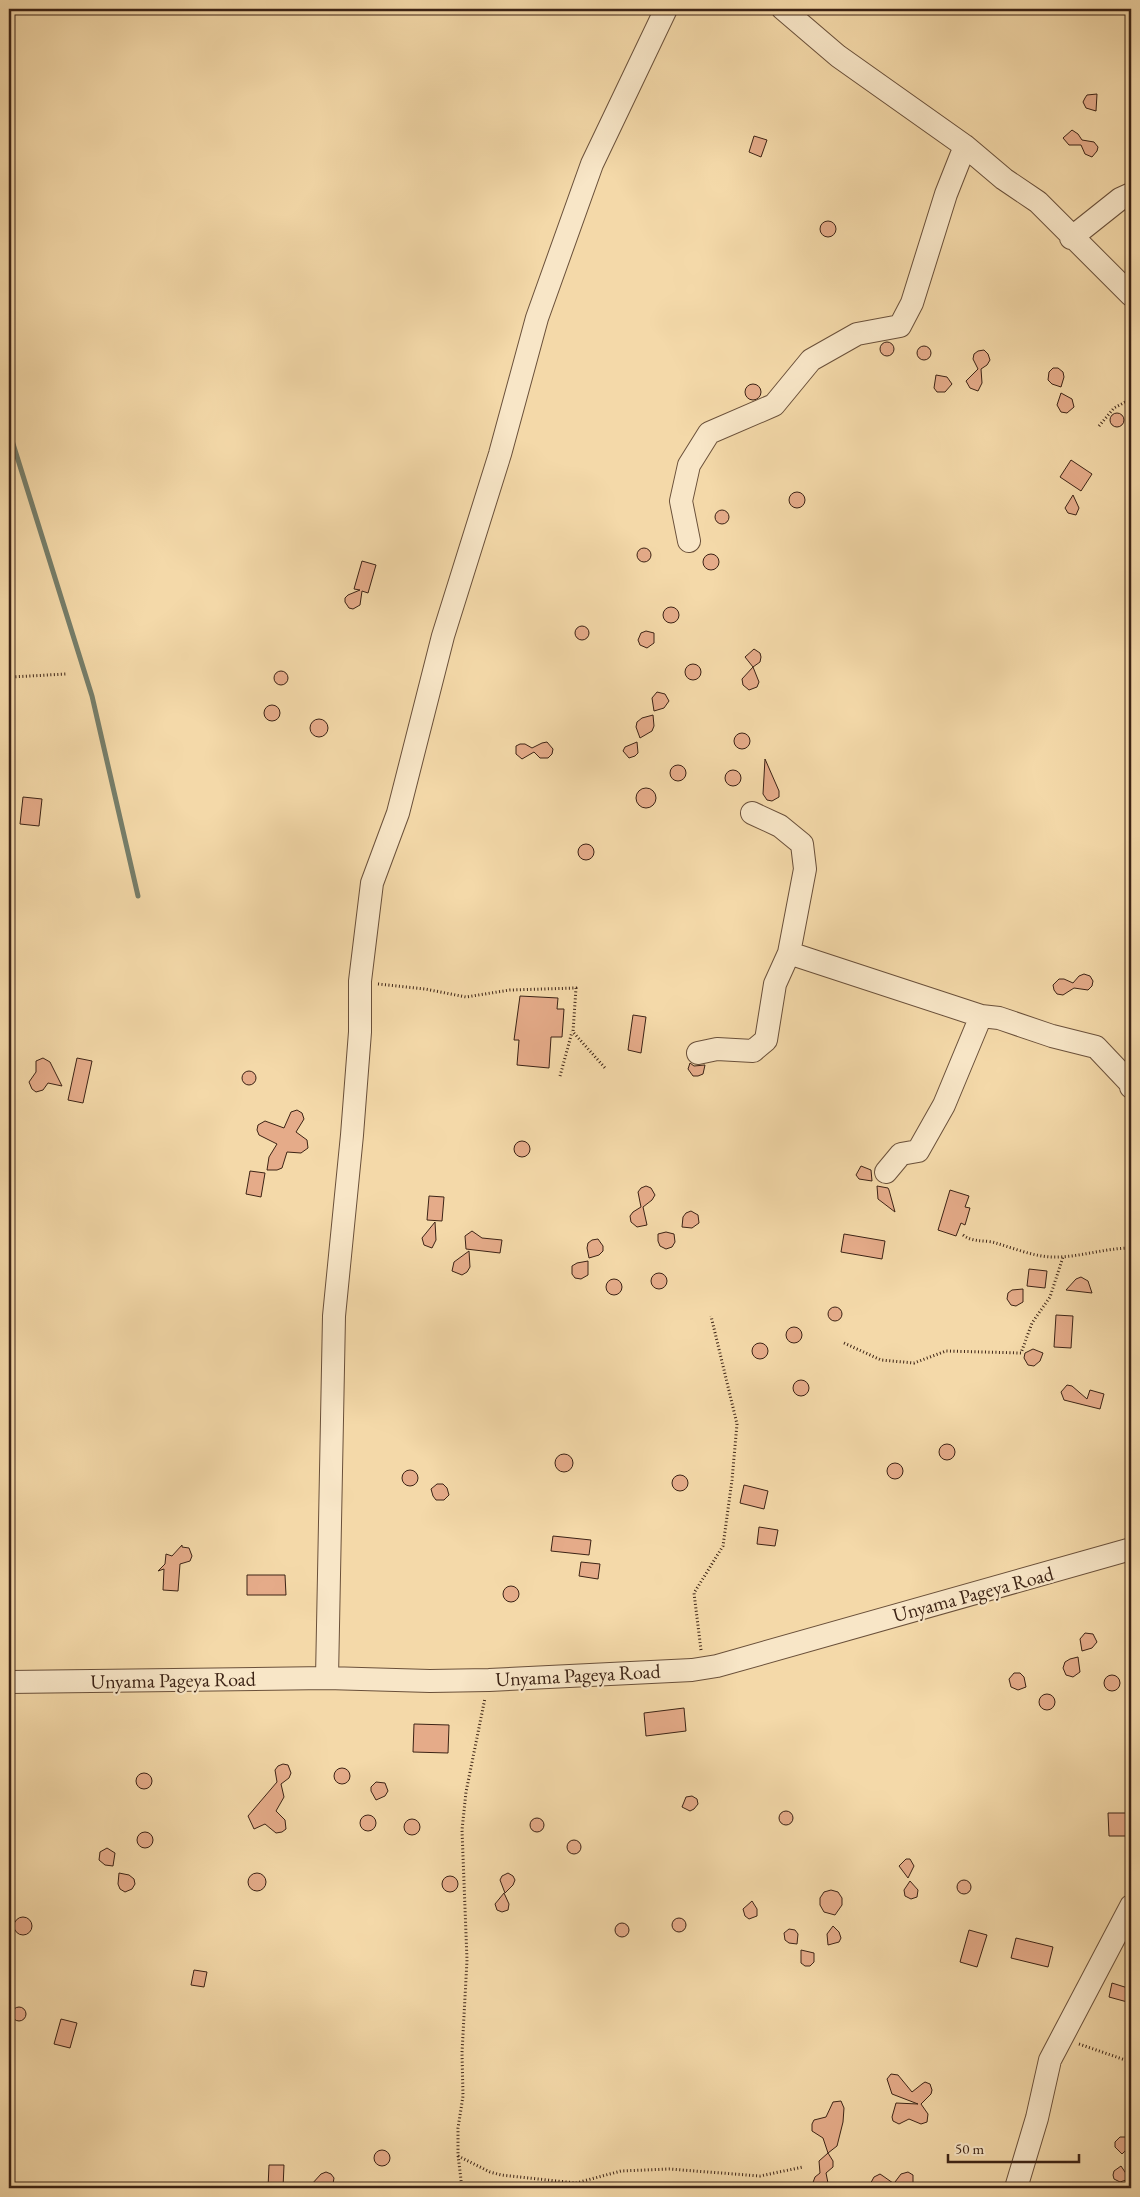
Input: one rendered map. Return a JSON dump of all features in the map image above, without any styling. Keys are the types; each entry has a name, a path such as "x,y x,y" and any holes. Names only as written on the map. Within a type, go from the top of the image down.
{"street":[{"path":"327,1678 334,1316 353,1126 360,1032 360,982 372,882 398,814 443,636 500,454 537,318 592,164 666,9"},
{"path":"783,9 838,56 964,146 1004,179 1038,202 1071,238 1131,295"},
{"path":"689,541 681,501 688,466 709,433 774,405 811,360 857,334 900,326 912,304 943,203 964,146"},
{"path":"1071,238 1120,198 1131,194"},
{"path":"698,1053 718,1049 752,1051 766,1040 775,984 789,952 805,869 802,844 780,826 752,813"},
{"path":"789,952 980,1016 999,1018 1052,1036 1096,1047 1131,1084 1131,1087"},
{"path":"886,1172 901,1154 918,1151 944,1105 980,1016"},
{"name":"Unyama Pageya Road","path":"9,1682 327,1678 430,1681 488,1680 704,1668 1131,1549"},
{"path":"1016,2188 1037,2118 1050,2060 1131,1906"}],"path":[{"path":"1099,426 1114,408 1131,399"},
{"path":"9,679 12,677 66,674"},
{"path":"360,982 426,989 466,997 510,990 576,988 573,1032 560,1076"},
{"path":"573,1032 606,1069"},
{"path":"963,1235 969,1240 991,1242 1011,1249 1050,1257 1063,1257 1117,1248 1131,1248"},
{"path":"844,1343 881,1360 914,1363 946,1351 1021,1353 1032,1323 1050,1297 1063,1257"},
{"path":"704,1668 694,1592 723,1546 737,1424 711,1316"},
{"path":"462,2188 458,2156 458,2128 463,2096 462,2053 467,1960 462,1830 466,1792 488,1680"},
{"path":"1062,2039 1131,2062"},
{"path":"458,2156 490,2172 501,2175 576,2183 621,2171 669,2169 760,2176 803,2167"},
{"path":"575,2188 576,2183"}],"building":[{"path":"1097,94 1096,111 1086,108 1083,102 1087,95"},
{"path":"1072,130 1082,140 1094,142 1098,147 1092,157 1085,154 1081,145 1069,145 1063,138"},
{"path":"754,136 767,140 761,157 749,152"},
{"path":"825,221 831,221 836,226 834,235 825,237 820,232 820,226"},
{"path":"884,342 890,342 894,349 890,356 884,356 880,352 880,346"},
{"path":"921,346 927,346 931,353 927,360 921,360 917,356 917,350"},
{"path":"984,350 990,360 981,369 982,383 978,391 970,388 966,381 978,369 973,359 974,354"},
{"path":"1053,368 1058,368 1063,372 1064,377 1061,387 1052,384 1048,380 1049,372"},
{"path":"936,375 947,377 952,384 945,392 937,392 934,388"},
{"path":"750,384 756,384 761,389 759,398 750,400 745,395 745,389"},
{"path":"1061,393 1072,399 1074,407 1067,413 1061,412 1057,405"},
{"path":"1114,413 1120,413 1124,420 1120,427 1114,427 1110,423 1110,417"},
{"path":"1071,460 1092,474 1081,491 1060,477"},
{"path":"794,492 800,492 805,497 803,506 794,508 789,503 789,497"},
{"path":"1073,495 1079,508 1076,515 1068,513 1065,508"},
{"path":"722,510 727,512 729,517 727,522 722,524 717,522 715,517 717,512"},
{"path":"641,548 647,548 651,555 647,562 641,562 637,558 637,552"},
{"path":"708,554 714,554 719,559 717,568 708,570 703,565 703,559"},
{"path":"362,561 376,565 368,593 362,591 360,605 353,609 349,608 345,598 360,590 354,589"},
{"path":"668,607 674,607 679,612 677,621 668,623 663,618 663,612"},
{"path":"579,626 585,626 589,633 585,640 579,640 575,636 575,630"},
{"path":"646,631 654,633 654,643 647,648 640,645 638,640 641,633"},
{"path":"754,649 760,653 761,657 760,662 753,667 745,657"},
{"path":"690,664 696,664 701,669 699,678 690,680 685,675 685,669"},
{"path":"753,667 759,682 757,687 749,690 743,685 742,679"},
{"path":"278,671 284,671 288,678 284,685 278,685 274,681 274,675"},
{"path":"657,692 665,694 669,701 664,708 654,711 652,698"},
{"path":"272,705 278,707 280,713 278,719 272,721 266,719 264,713 266,707"},
{"path":"653,715 654,726 652,731 640,738 636,727 637,722 642,718"},
{"path":"319,719 325,722 328,728 325,734 319,737 313,734 310,728 313,722"},
{"path":"739,733 745,733 750,738 748,747 739,749 734,744 734,738"},
{"path":"547,742 553,749 552,754 548,758 540,758 534,752 522,759 516,754 516,746 520,744 525,744 532,748"},
{"path":"637,742 638,753 629,758 623,751 625,747"},
{"path":"765,759 779,791 779,797 772,801 767,800 763,794"},
{"path":"675,765 681,765 686,770 684,779 675,781 670,776 670,770"},
{"path":"730,770 736,770 741,775 739,784 730,786 725,781 725,775"},
{"path":"646,788 653,791 656,798 653,805 646,808 639,805 636,798 639,791"},
{"path":"23,797 42,799 39,826 20,824"},
{"path":"583,844 589,844 594,849 592,858 583,860 578,855 578,849"},
{"path":"1084,974 1090,976 1093,981 1092,986 1088,990 1074,988 1063,995 1057,994 1054,990 1053,985 1059,979 1073,983 1079,976"},
{"path":"520,996 558,998 557,1009 564,1009 562,1037 551,1037 549,1068 517,1065 519,1040 514,1040"},
{"path":"633,1015 646,1017 641,1053 628,1050"},
{"path":"43,1058 50,1062 62,1086 48,1083 43,1090 36,1092 32,1089 29,1082 36,1072 36,1061"},
{"path":"77,1058 92,1061 83,1103 68,1100"},
{"path":"690,1063 694,1066 705,1065 703,1074 693,1076 688,1069"},
{"path":"246,1071 252,1071 256,1078 252,1085 246,1085 242,1081 242,1075"},
{"path":"297,1110 302,1113 304,1119 296,1132 307,1140 308,1148 301,1153 287,1152 282,1168 267,1170 269,1157 277,1144 259,1135 258,1125 265,1121 284,1128 291,1112"},
{"path":"519,1141 525,1141 530,1146 528,1155 519,1157 514,1152 514,1146"},
{"path":"861,1166 871,1170 872,1181 859,1179 856,1175"},
{"path":"250,1171 265,1173 261,1197 246,1194"},
{"path":"646,1186 651,1188 655,1195 643,1207 647,1225 637,1227 631,1222 630,1216 641,1207 638,1192"},
{"path":"877,1186 888,1188 895,1212 878,1199"},
{"path":"950,1190 969,1196 965,1207 970,1208 965,1225 961,1223 956,1236 938,1230"},
{"path":"429,1196 444,1197 442,1221 427,1220"},
{"path":"691,1211 698,1215 699,1223 692,1228 682,1227 683,1217"},
{"path":"435,1222 436,1240 432,1248 424,1245 422,1238"},
{"path":"472,1231 482,1238 502,1240 500,1253 466,1249 465,1236"},
{"path":"666,1232 674,1234 675,1242 672,1247 666,1249 660,1246 658,1234"},
{"path":"844,1234 885,1241 882,1259 841,1252"},
{"path":"598,1239 603,1246 603,1251 599,1255 589,1258 588,1243"},
{"path":"469,1251 470,1267 467,1272 462,1275 452,1271 454,1262"},
{"path":"588,1261 588,1275 581,1279 575,1278 572,1274 572,1266"},
{"path":"1029,1269 1047,1271 1045,1288 1027,1286"},
{"path":"656,1273 662,1273 667,1278 665,1287 656,1289 651,1284 651,1278"},
{"path":"1081,1277 1088,1281 1092,1293 1066,1290 1076,1279"},
{"path":"611,1279 617,1279 622,1284 620,1293 611,1295 606,1290 606,1284"},
{"path":"1023,1289 1023,1302 1016,1306 1011,1305 1007,1299 1008,1293 1012,1290"},
{"path":"832,1307 838,1307 842,1314 838,1321 832,1321 828,1317 828,1311"},
{"path":"1056,1315 1073,1316 1071,1348 1054,1347"},
{"path":"791,1327 797,1327 802,1332 800,1341 791,1343 786,1338 786,1332"},
{"path":"757,1343 763,1343 768,1348 766,1357 757,1359 752,1354 752,1348"},
{"path":"1033,1349 1043,1353 1040,1361 1034,1366 1028,1365 1024,1358 1025,1353"},
{"path":"798,1380 804,1380 809,1385 807,1394 798,1396 793,1391 793,1385"},
{"path":"1067,1385 1072,1386 1087,1399 1090,1390 1104,1394 1100,1409 1064,1400 1061,1392"},
{"path":"944,1444 950,1444 955,1449 953,1458 944,1460 939,1455 939,1449"},
{"path":"564,1454 570,1457 573,1463 570,1469 564,1472 558,1469 555,1463 558,1457"},
{"path":"892,1463 898,1463 903,1468 901,1477 892,1479 887,1474 887,1468"},
{"path":"407,1470 413,1470 418,1475 416,1484 407,1486 402,1481 402,1475"},
{"path":"680,1475 688,1483 680,1491 672,1483"},
{"path":"437,1484 443,1484 447,1488 449,1495 444,1500 436,1500 433,1496 431,1489"},
{"path":"744,1485 768,1491 764,1509 740,1503"},
{"path":"759,1527 778,1530 775,1546 757,1544"},
{"path":"553,1536 591,1540 589,1555 551,1551"},
{"path":"182,1545 182,1547 189,1548 192,1556 190,1561 180,1564 178,1591 163,1590 164,1569 158,1571 165,1564 166,1554 172,1556"},
{"path":"581,1562 600,1564 598,1579 579,1576"},
{"path":"247,1575 285,1575 286,1595 247,1595"},
{"path":"508,1586 514,1586 519,1591 517,1600 508,1602 503,1597 503,1591"},
{"path":"1085,1633 1093,1634 1097,1642 1092,1648 1082,1651 1080,1639"},
{"path":"1078,1657 1080,1672 1073,1677 1066,1675 1063,1668 1065,1662"},
{"path":"1014,1673 1020,1673 1024,1677 1026,1687 1018,1690 1011,1687 1009,1679"},
{"path":"1109,1675 1115,1675 1120,1680 1118,1689 1109,1691 1104,1686 1104,1680"},
{"path":"1044,1694 1050,1694 1055,1699 1053,1708 1044,1710 1039,1705 1039,1699"},
{"path":"684,1708 686,1731 646,1736 644,1713"},
{"path":"414,1724 449,1725 448,1753 413,1752"},
{"path":"283,1764 288,1765 291,1773 289,1778 281,1784 284,1797 276,1811 285,1820 286,1829 276,1833 265,1824 254,1829 248,1816 277,1782 275,1770"},
{"path":"339,1768 345,1768 350,1773 348,1782 339,1784 334,1779 334,1773"},
{"path":"141,1773 147,1773 152,1778 150,1787 141,1789 136,1784 136,1778"},
{"path":"376,1782 385,1783 388,1791 385,1796 376,1800 371,1787"},
{"path":"692,1796 697,1799 698,1804 690,1811 682,1807 686,1797"},
{"path":"783,1811 789,1811 793,1818 789,1825 783,1825 779,1821 779,1815"},
{"path":"1108,1813 1131,1813 1131,1836 1109,1836"},
{"path":"365,1815 371,1815 376,1820 374,1829 365,1831 360,1826 360,1820"},
{"path":"534,1818 540,1818 544,1825 540,1832 534,1832 530,1828 530,1822"},
{"path":"409,1819 415,1819 420,1824 418,1833 409,1835 404,1830 404,1824"},
{"path":"142,1832 148,1832 153,1837 151,1846 142,1848 137,1843 137,1837"},
{"path":"571,1840 577,1840 581,1847 577,1854 571,1854 567,1850 567,1844"},
{"path":"107,1848 115,1853 113,1866 105,1865 99,1860 100,1852"},
{"path":"906,1859 910,1859 914,1866 908,1878 899,1866"},
{"path":"119,1873 129,1875 134,1879 135,1884 132,1889 125,1892 120,1889 118,1884"},
{"path":"257,1873 263,1876 266,1882 263,1888 257,1891 251,1888 248,1882 251,1876"},
{"path":"508,1873 515,1880 505,1893 500,1880 502,1876"},
{"path":"447,1876 453,1876 458,1881 456,1890 447,1892 442,1887 442,1881"},
{"path":"961,1880 967,1880 971,1887 967,1894 961,1894 957,1890 957,1884"},
{"path":"910,1881 918,1890 917,1897 911,1899 905,1896 904,1890"},
{"path":"831,1890 838,1892 842,1898 842,1905 835,1915 824,1912 820,1905 820,1898 824,1892"},
{"path":"504,1893 509,1904 508,1910 502,1912 497,1910 495,1904"},
{"path":"752,1901 757,1909 757,1916 749,1919 745,1916 743,1909"},
{"path":"23,1917 29,1920 32,1926 29,1932 23,1935 17,1932 14,1926 17,1920"},
{"path":"676,1918 682,1918 686,1925 682,1932 676,1932 672,1928 672,1922"},
{"path":"619,1923 625,1923 629,1930 625,1937 619,1937 615,1933 615,1927"},
{"path":"833,1926 839,1932 841,1938 839,1942 828,1945 827,1934"},
{"path":"789,1929 795,1930 798,1934 797,1944 789,1943 785,1940 784,1933"},
{"path":"969,1930 987,1935 977,1967 960,1962"},
{"path":"1016,1938 1053,1947 1048,1967 1011,1958"},
{"path":"801,1950 814,1953 814,1962 810,1966 805,1966 801,1963"},
{"path":"194,1970 207,1972 204,1987 191,1985"},
{"path":"1112,1983 1131,1989 1131,2003 1109,1997"},
{"path":"16,2007 22,2007 26,2014 22,2021 16,2021 12,2017 12,2011"},
{"path":"61,2019 77,2023 70,2048 54,2044"},
{"path":"891,2074 898,2075 912,2092 925,2082 930,2084 931,2094 921,2104 928,2114 927,2122 921,2124 909,2119 899,2124 893,2121 892,2117 896,2103 918,2104 892,2094 887,2079"},
{"path":"841,2101 844,2108 843,2122 837,2146 828,2153 823,2138 812,2131 812,2124 814,2120 826,2117 833,2102"},
{"path":"1120,2137 1131,2137 1131,2145 1122,2154 1115,2147 1115,2142"},
{"path":"379,2150 385,2150 390,2155 388,2164 379,2166 374,2161 374,2155"},
{"path":"828,2153 833,2161 833,2167 826,2173 828,2183 824,2188 811,2188 815,2177 820,2173 819,2161"},
{"path":"269,2165 284,2165 283,2188 268,2188"},
{"path":"1121,2166 1127,2175 1126,2180 1120,2182 1114,2179 1113,2175 1114,2171"},
{"path":"326,2172 334,2178 330,2188 311,2185 321,2174"},
{"path":"908,2172 913,2175 913,2182 910,2185 907,2187 895,2182 901,2174"},
{"path":"880,2174 900,2188 868,2188 874,2177"}],"waterway":[{"path":"9,431 92,696 138,896"}]}
